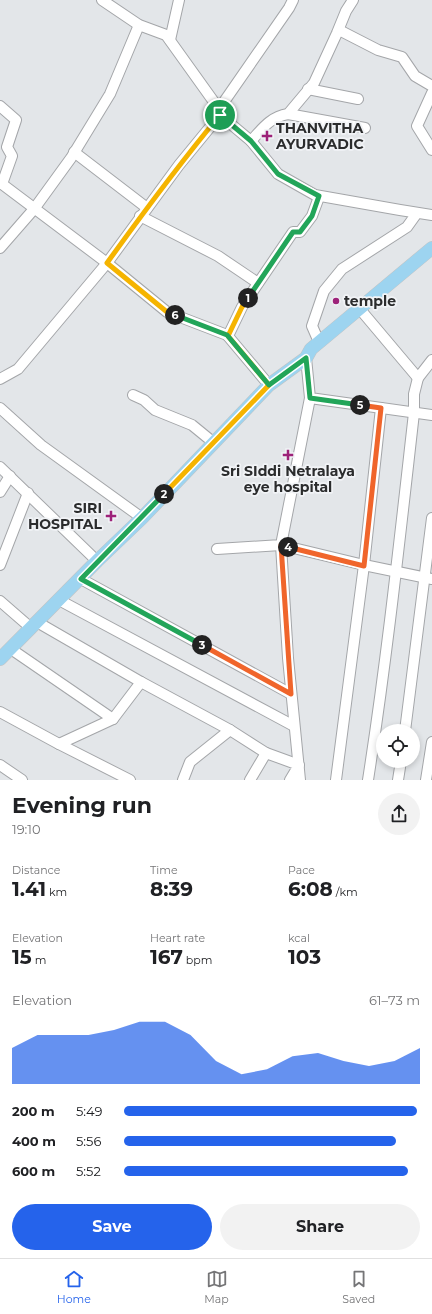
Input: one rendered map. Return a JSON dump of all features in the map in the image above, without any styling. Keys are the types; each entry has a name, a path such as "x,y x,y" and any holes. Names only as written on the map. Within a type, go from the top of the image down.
{"main road":[{"path":"0,659 142,518 269,385 306,358 311,349 319,342 432,248"}],"street":[{"path":"102,0 139,25 166,35 219,112 251,141 278,174 319,196 432,215"},
{"path":"170,40 179,0"},
{"path":"0,379 18,368 107,263 219,112 293,0"},
{"path":"288,114 314,83 339,30 346,11 353,0"},
{"path":"0,248 34,209 74,152 110,94 139,25"},
{"path":"339,30 378,50 402,57 416,76 432,86"},
{"path":"308,89 358,99"},
{"path":"432,93 417,126 432,150"},
{"path":"0,106 16,120 7,147 12,156 1,183 107,263 167,312 228,336 269,385"},
{"path":"251,141 269,121 281,115 288,114 365,128"},
{"path":"74,152 144,212 218,256 258,283"},
{"path":"228,336 242,307 293,232 300,232 312,216 319,196"},
{"path":"319,342 312,326 324,291 342,269 407,227 417,213"},
{"path":"359,308 418,378"},
{"path":"300,780 291,694 281,545 310,398 306,358"},
{"path":"368,780 381,696 396,572 414,413 414,394 418,378 432,360"},
{"path":"133,395 144,400 155,410 192,425 214,443"},
{"path":"310,398 432,415"},
{"path":"0,408 41,445 142,518"},
{"path":"336,780 364,566 381,408"},
{"path":"0,467 97,561"},
{"path":"0,492 10,476"},
{"path":"0,564 28,493"},
{"path":"406,724 428,578 432,518"},
{"path":"217,549 281,545 364,566 428,578"},
{"path":"81,579 291,694"},
{"path":"59,600 294,726"},
{"path":"0,601 34,625 230,730 266,753 299,765"},
{"path":"11,648 113,720"},
{"path":"59,744 113,720 141,682"},
{"path":"0,712 130,780"},
{"path":"183,780 190,762 230,730"},
{"path":"426,780 432,742"},
{"path":"250,780 266,753"},
{"path":"0,765 22,780"},
{"path":"290,780 299,765"},
{"path":"398,780 400,768"}],"place":[{"name":"THANVITHA AYURVADIC","path":"267,136"},
{"name":"temple","path":"336,301"},
{"name":"Sri SIddi Netralaya eye hospital","path":"288,455"},
{"name":"SIRI HOSPITAL","path":"111,516"}],"route":[{"path":"220,115 140,216 107,263 167,312 227,335 269,385 306,358 310,398 381,408 364,566 281,545 291,694 81,579 97,561 142,518 269,385 228,336 242,307 293,232 300,232 312,216 319,196 278,174 251,141 220,115"}]}
